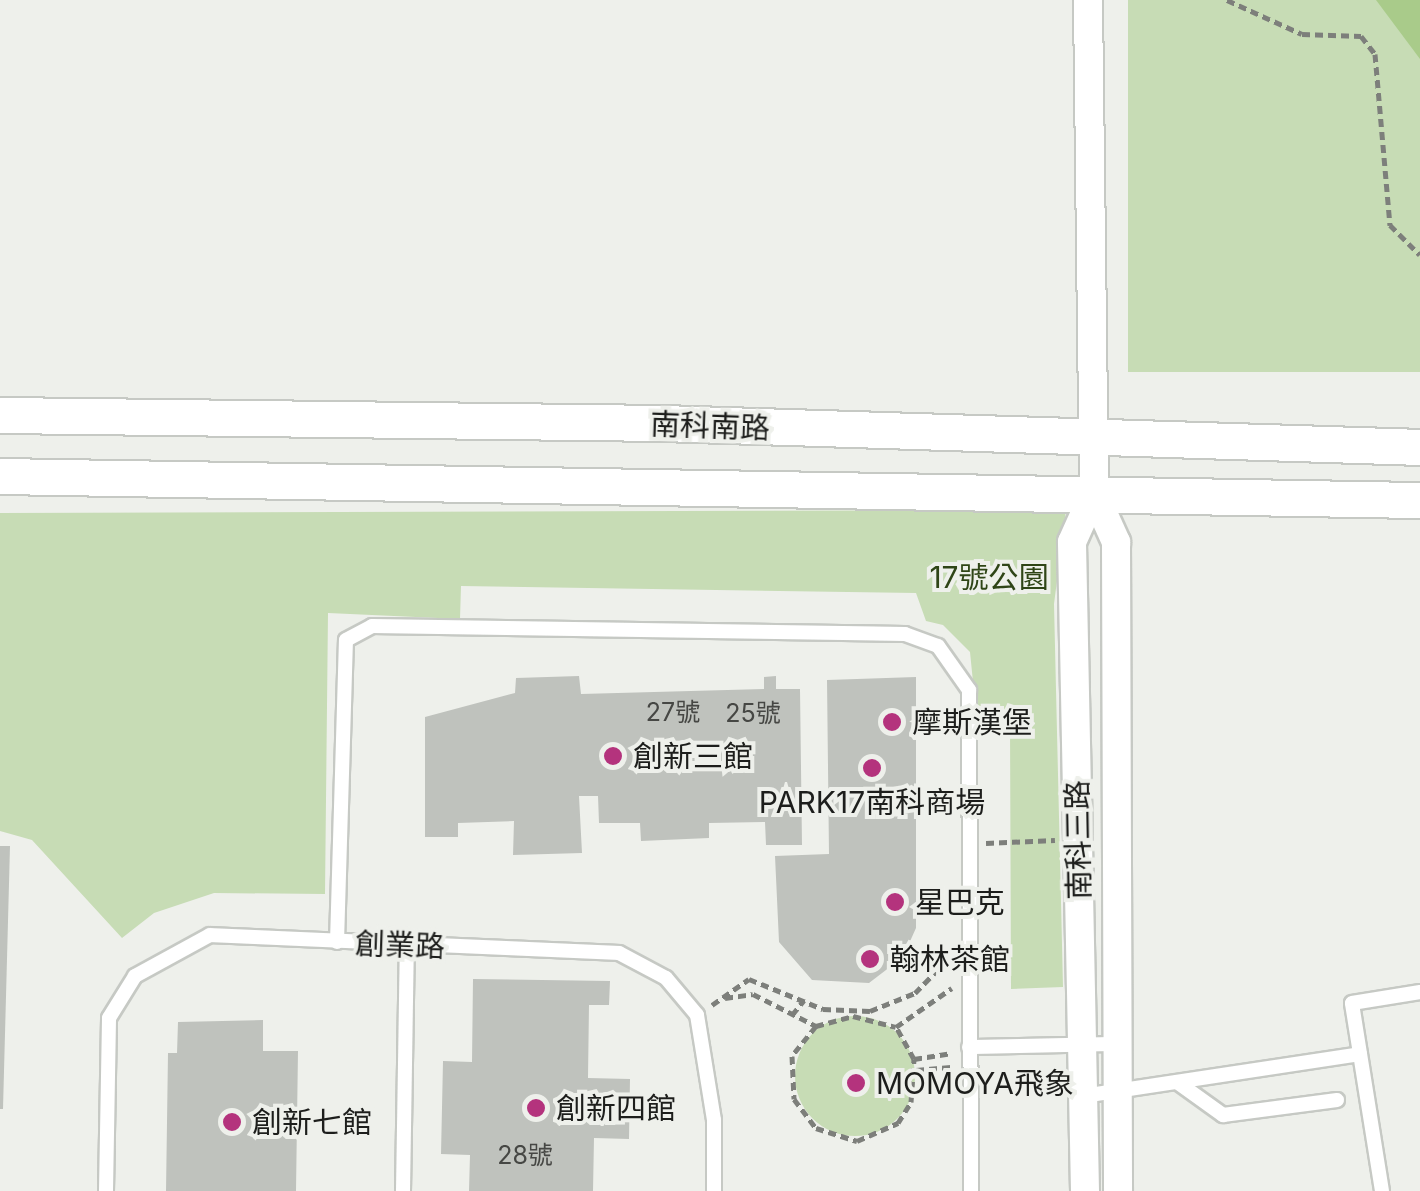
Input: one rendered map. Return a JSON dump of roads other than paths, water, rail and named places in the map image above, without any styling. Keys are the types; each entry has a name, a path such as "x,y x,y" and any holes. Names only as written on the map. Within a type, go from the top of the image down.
{"street":[{"name":"南科三路","path":"1085,1191 1072,542 1094,493 1088,0"},
{"name":"南科南路","path":"0,415 662,423 1095,442 1420,447"},
{"name":"南科南路","path":"0,476 1420,500"},
{"name":"南科三路","path":"1094,493 1116,542 1118,1191"}],"lane":[{"path":"337,942 346,640 372,626 905,634 938,646 969,690 972,1191"},
{"name":"創業路","path":"106,1191 109,1018 135,976 210,935 620,954 666,978 696,1015 714,1120 714,1191"},
{"path":"404,1191 407,945"},
{"path":"1382,1191 1352,1004 1420,992"},
{"path":"969,1054 1116,1044"},
{"path":"1083,1096 1360,1054"},
{"path":"1177,1082 1222,1115 1336,1100"}],"place":[{"name":"摩斯漢堡","path":"892,722"},
{"name":"創新三館","path":"613,756"},
{"name":"PARK17南科商場","path":"872,768"},
{"name":"星巴克","path":"895,902"},
{"name":"翰林茶館","path":"870,959"},
{"name":"MOMOYA飛象","path":"856,1083"},
{"name":"創新四館","path":"536,1108"},
{"name":"創新七館","path":"232,1122"}],"park label":[{"name":"17號公園","path":"989,577"}]}
